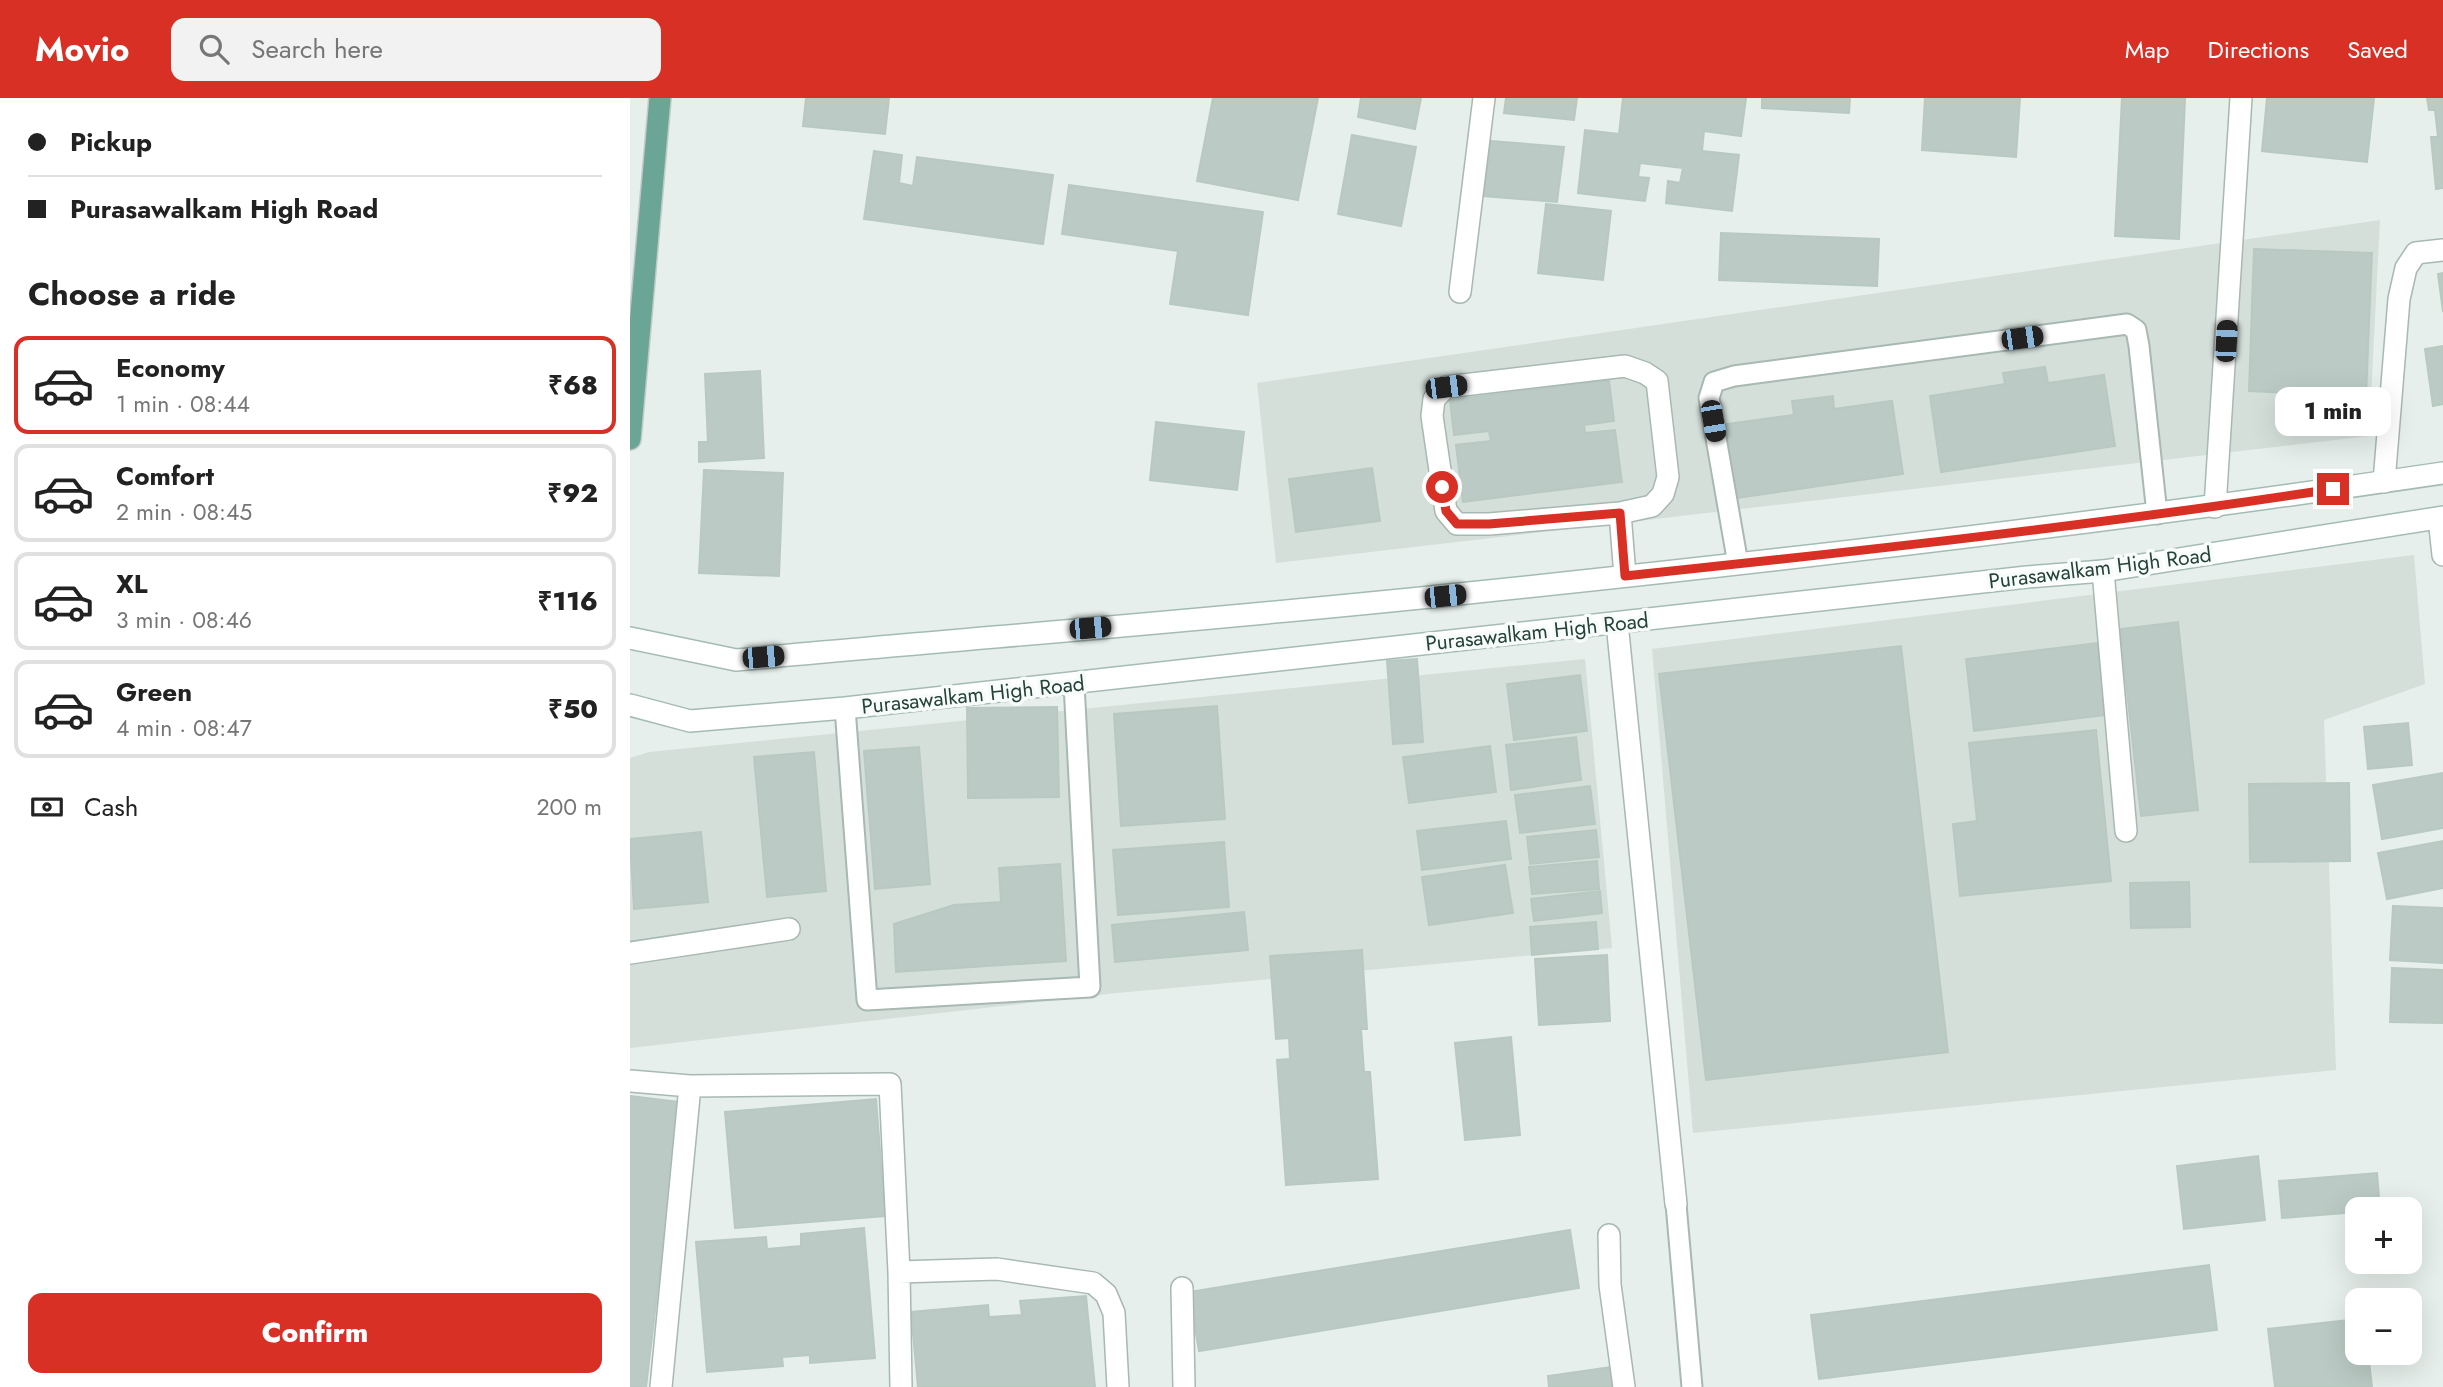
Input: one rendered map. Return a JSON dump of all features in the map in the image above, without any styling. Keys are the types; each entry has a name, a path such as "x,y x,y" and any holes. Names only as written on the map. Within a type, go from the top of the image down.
{"main road":[{"path":"630,439 660,98"}],"street":[{"path":"1460,292 1484,98"},
{"path":"2215,507 2241,98"},
{"path":"2384,482 2399,299 2406,268 2416,253 2443,250"},
{"path":"1625,366 1645,373 1657,381 1668,477 1663,494 1652,506 1620,513 1489,524 1457,524 1446,511 1432,416 1434,399 1446,387 1625,366"},
{"path":"630,638 736,660 1445,596 1870,550 2215,507 2443,473"},
{"path":"1620,513 1625,576"},
{"path":"2441,518 2443,555"},
{"name":"Purasawalkam High Road","path":"630,705 690,721 845,708 2027,577 2103,571 2441,518"},
{"path":"2103,571 2126,831"},
{"path":"1617,623 1676,1204"},
{"path":"630,953 789,929"},
{"path":"630,1081 690,1086 890,1084 899,1272 901,1387"},
{"path":"662,1387 690,1086"},
{"path":"1609,1235 1610,1285 1624,1387"},
{"path":"899,1272 997,1269 1093,1283 1106,1294 1114,1313 1118,1387"},
{"path":"1182,1287 1184,1387"}],"lane":[{"path":"1738,564 1709,398 1714,382 1734,376 2127,324 2136,330 2139,346 2157,514"},
{"path":"845,708 867,1000 1090,987 1074,684"},
{"path":"1676,1204 1692,1387"}],"shaded area":[{"path":"2380,220 2369,436 1276,563 1257,383"},
{"path":"2414,555 2425,684 2324,720 2336,1070 1693,1133 1652,649"},
{"path":"1585,659 1612,948 1117,993 630,1048 630,758 649,752"}],"building":[{"path":"806,98 889,98 885,134 803,126"},
{"path":"1213,98 1318,98 1298,200 1197,181"},
{"path":"1361,98 1421,98 1415,129 1358,117"},
{"path":"1506,98 1577,98 1574,120 1504,113"},
{"path":"1623,98 1746,98 1741,136 1704,131 1702,151 1739,155 1732,211 1666,203 1668,181 1680,183 1683,168 1640,163 1638,177 1649,178 1645,201 1578,193 1585,130 1619,134"},
{"path":"1762,98 1850,98 1849,113 1762,108"},
{"path":"1925,98 2020,98 2016,157 1922,150"},
{"path":"2122,98 2185,98 2179,239 2115,236"},
{"path":"2267,98 2374,98 2367,162 2262,151"},
{"path":"2427,98 2443,98 2443,188 2436,189 2431,137 2438,137 2435,110 2429,110"},
{"path":"1352,135 1416,147 1401,226 1338,214"},
{"path":"1491,141 1564,147 1557,202 1483,196"},
{"path":"874,151 902,155 899,183 913,186 917,157 1053,175 1043,244 864,219"},
{"path":"1069,185 1263,212 1248,315 1170,304 1178,251 1062,234"},
{"path":"1546,204 1611,211 1603,280 1538,273"},
{"path":"1721,233 1879,239 1877,286 1719,280"},
{"path":"2254,249 2372,253 2366,396 2249,391"},
{"path":"2443,273 2443,312 2438,274"},
{"path":"2443,346 2443,404 2433,406 2425,349"},
{"path":"2045,367 2048,383 2104,375 2115,446 1941,472 1930,396 2005,384 2003,373"},
{"path":"760,371 764,458 699,462 699,442 708,442 705,374"},
{"path":"1609,380 1614,421 1584,425 1585,433 1615,430 1622,482 1463,502 1456,445 1491,441 1489,431 1454,435 1450,400"},
{"path":"1833,396 1834,409 1892,401 1903,474 1729,499 1719,425 1794,415 1792,401"},
{"path":"1156,422 1244,432 1237,490 1150,480"},
{"path":"1372,468 1380,521 1296,532 1289,479"},
{"path":"704,470 783,473 779,576 699,573"},
{"path":"2178,622 2198,810 2141,816 2120,629"},
{"path":"2097,643 2106,715 1974,731 1966,659"},
{"path":"1901,646 1948,1052 1706,1080 1659,674"},
{"path":"1417,659 1423,742 1393,744 1387,661"},
{"path":"1580,675 1587,731 1514,740 1507,684"},
{"path":"1217,706 1225,819 1121,826 1114,714"},
{"path":"1057,707 1059,797 968,798 967,708"},
{"path":"2408,723 2412,765 2368,769 2364,727"},
{"path":"2096,730 2111,881 1960,896 1953,824 1977,821 1969,743"},
{"path":"1576,737 1581,780 1511,790 1506,745"},
{"path":"1490,746 1496,792 1409,803 1403,757"},
{"path":"919,747 930,884 875,889 864,751"},
{"path":"814,752 826,891 767,897 754,757"},
{"path":"2443,773 2443,828 2382,839 2373,785"},
{"path":"2349,783 2350,861 2250,862 2249,784"},
{"path":"1590,786 1595,824 1520,833 1515,795"},
{"path":"1506,821 1511,859 1422,870 1417,831"},
{"path":"1596,830 1599,857 1530,864 1527,837"},
{"path":"701,832 708,902 634,909 630,839"},
{"path":"2443,841 2443,888 2387,899 2378,853"},
{"path":"1224,842 1229,907 1118,915 1113,850"},
{"path":"1597,861 1599,889 1532,894 1529,867"},
{"path":"1060,864 1066,961 896,972 894,924 954,905 1001,902 999,868"},
{"path":"1505,865 1513,913 1429,925 1422,877"},
{"path":"2189,882 2190,927 2131,928 2130,883"},
{"path":"1600,891 1602,913 1534,921 1531,899"},
{"path":"2393,906 2443,908 2443,963 2390,960"},
{"path":"1244,912 1248,950 1115,962 1112,925"},
{"path":"1596,922 1598,949 1532,955 1530,927"},
{"path":"1362,950 1367,1029 1361,1029 1364,1072 1370,1072 1378,1179 1286,1185 1277,1060 1290,1059 1289,1038 1276,1039 1270,956"},
{"path":"1607,955 1610,1021 1539,1025 1535,959"},
{"path":"2392,968 2443,970 2443,1023 2390,1022"},
{"path":"1511,1037 1520,1135 1465,1140 1455,1043"},
{"path":"630,1096 680,1102 646,1387 630,1387"},
{"path":"876,1099 885,1216 735,1228 725,1112"},
{"path":"2258,1156 2265,1220 2184,1229 2177,1166"},
{"path":"2377,1173 2379,1197 2345,1197 2345,1213 2282,1218 2279,1181"},
{"path":"864,1228 875,1358 810,1363 810,1355 782,1357 783,1366 707,1372 696,1242 766,1237 767,1249 801,1246 801,1234"},
{"path":"1570,1230 1579,1288 1199,1351 1189,1292"},
{"path":"2209,1265 2217,1330 1819,1379 1811,1315"},
{"path":"1086,1296 1095,1387 918,1387 911,1312 988,1305 989,1317 1022,1315 1020,1301"},
{"path":"2345,1320 2345,1365 2369,1365 2372,1387 2275,1387 2268,1329"},
{"path":"1612,1367 1615,1387 1549,1387 1548,1376"}],"route":[{"path":"1442,487 1446,511 1457,524 1489,524 1620,513 1625,576 1870,550 2215,507 2333,489"}]}
